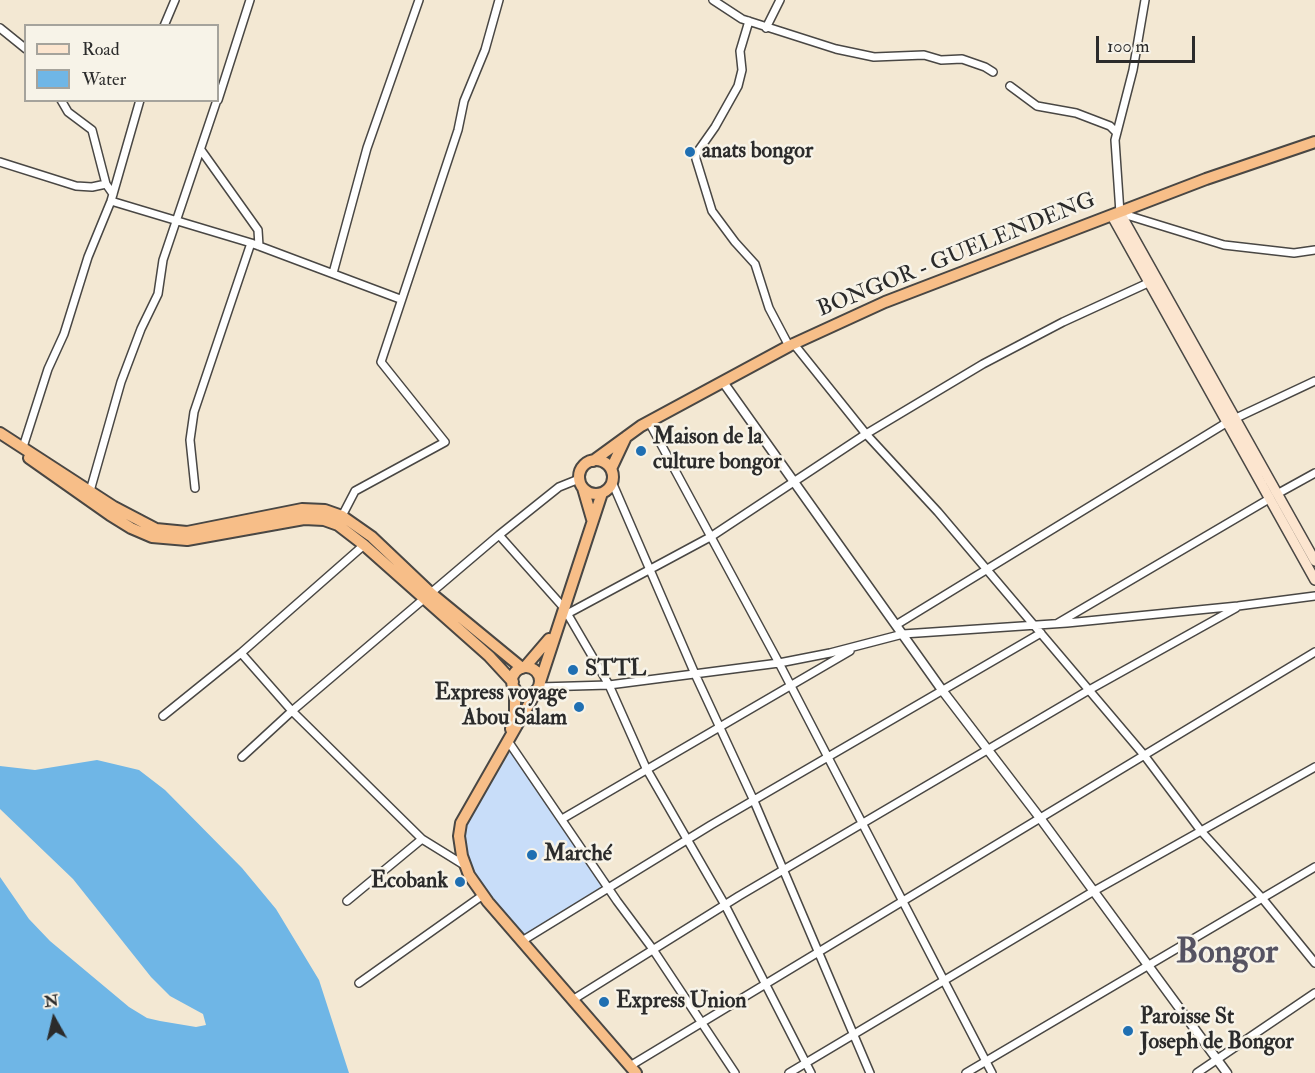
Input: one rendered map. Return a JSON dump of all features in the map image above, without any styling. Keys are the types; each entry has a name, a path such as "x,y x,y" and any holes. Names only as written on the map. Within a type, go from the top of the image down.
{"highway":[{"name":"BONGOR - GUELENDENG","path":"593,461 627,435 649,422 791,345 911,292 1206,178 1315,142"},
{"path":"0,435 24,447 136,520 171,532 204,530 302,509 324,510 342,516 372,537 428,597 489,656 514,686 524,694 538,686"},
{"path":"0,435 110,516 152,537 187,540 304,519 324,520 338,525 428,597 524,668 536,671 538,686"},
{"path":"508,741 515,712 516,672 537,657 565,611 602,493 612,482 611,469 627,435"},
{"path":"592,525 590,507 581,484 581,470 593,461 603,462 611,469"},
{"path":"581,484 592,493 602,493"},
{"path":"556,628 538,686 461,823 459,836 465,866 483,895 633,1069"}],"main road":[{"path":"1116,214 1148,282 1256,466 1315,580"},
{"path":"1116,214 1230,421"},
{"path":"1273,497 1315,561"}],"street":[{"path":"165,24 175,0"},
{"path":"219,94 250,0"},
{"path":"333,273 366,148 419,0"},
{"path":"342,516 355,491 445,442 381,362 400,299 449,160 464,100 485,50 499,0"},
{"path":"713,0 737,17 766,28 865,56 924,55 941,60 962,59 993,72"},
{"path":"766,28 780,0"},
{"path":"1146,0 1133,70 1116,132 1114,148 1116,214 1224,245 1294,253 1315,250"},
{"path":"749,21 740,51 742,70 738,86 715,127 696,154 696,159 712,211 755,264 769,308 791,345 866,434 938,512 1035,625 1144,755 1201,831 1262,898 1315,963"},
{"path":"0,28 24,47"},
{"path":"1010,86 1037,106 1076,113 1110,126 1116,132"},
{"path":"62,102 68,112 92,130 106,184 112,198 255,245 400,299"},
{"path":"24,447 48,369 64,334 88,257 112,198 139,102"},
{"path":"90,490 124,373 158,294 163,260 216,102"},
{"path":"195,488 190,440 194,412 255,245 258,230 201,150"},
{"path":"0,162 76,186 92,187 106,184"},
{"path":"565,611 650,571 712,536 866,434 1020,344 1148,282"},
{"path":"896,625 1230,421 1315,381"},
{"path":"723,382 942,690 1040,818 1227,1073"},
{"path":"649,422 779,663 992,1073"},
{"path":"1056,624 1315,473"},
{"path":"612,482 695,674 754,801 870,1073"},
{"path":"242,758 292,711 499,535 559,487 581,484"},
{"path":"499,535 565,611 609,685 646,768 725,905 811,1073"},
{"path":"164,716 241,653 364,545"},
{"path":"538,686 609,685 779,663 903,634 1056,624 1315,596"},
{"path":"574,999 652,948 986,750 1238,606"},
{"path":"522,941 688,839 1041,633"},
{"path":"562,819 858,646"},
{"path":"633,1069 765,984 1315,652"},
{"path":"241,653 292,711 422,840 465,866"},
{"path":"508,741 652,948 735,1073"},
{"path":"789,1073 1094,891 1315,767"},
{"path":"347,901 422,840"},
{"path":"966,1073 1315,867"},
{"path":"359,983 483,895"},
{"path":"1197,1073 1315,993"}],"shaded area":[{"path":"514,745 615,889 530,941 481,884 468,858 464,829"}],"water":[{"path":"97,760 139,770 165,790 242,868 276,909 319,980 349,1073 0,1073 0,877 29,919 50,941 129,1007 147,1018 196,1027 206,1025 203,1014 170,996 151,977 73,879 0,809 0,766 35,770"}],"place":[{"name":"anats bongor","path":"690,152"},
{"name":"Maison de la culture bongor","path":"641,451"},
{"name":"STTL","path":"573,670"},
{"name":"Express voyage Abou Salam","path":"579,707"},
{"name":"Marché","path":"532,855"},
{"name":"Ecobank","path":"460,882"},
{"name":"Express Union","path":"604,1002"},
{"name":"Paroisse St Joseph de Bongor","path":"1128,1031"}],"district":[{"name":"Bongor","path":"1227,955"}]}
